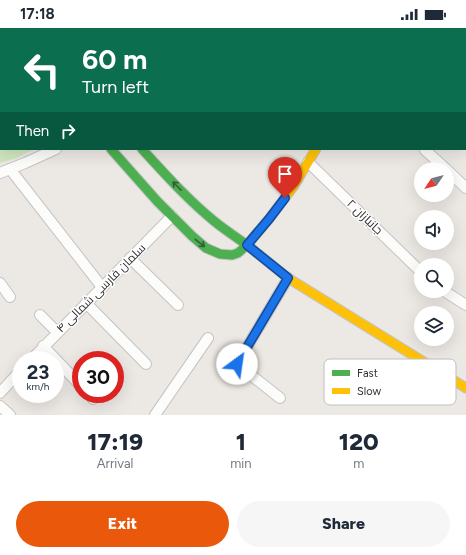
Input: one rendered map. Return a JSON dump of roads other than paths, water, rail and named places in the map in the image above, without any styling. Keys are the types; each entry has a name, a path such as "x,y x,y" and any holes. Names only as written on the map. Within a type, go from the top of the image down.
{"main road":[{"path":"112,150 192,236 206,248 220,254 232,255 238,253 247,245 269,219 294,187 315,150"},
{"path":"143,150 185,203 216,222 288,278 419,359"},
{"path":"172,216 185,203"},
{"path":"456,382 466,388"}],"street":[{"path":"0,173 54,150"},
{"path":"425,150 438,162"},
{"name":"جانبازان ۲","path":"308,162 414,265"},
{"path":"10,169 102,286"},
{"path":"454,177 466,188"},
{"name":"سلمان فارسی شمالی ۴","path":"39,351 172,216"},
{"path":"130,258 178,304"},
{"path":"280,398 237,364 288,278"},
{"path":"0,284 10,297"},
{"path":"454,297 466,305"},
{"path":"86,303 146,364"},
{"path":"40,315 57,332"},
{"path":"155,415 208,338"},
{"path":"43,346 72,377"},
{"path":"0,393 12,380"},
{"path":"0,406 10,415"}]}
